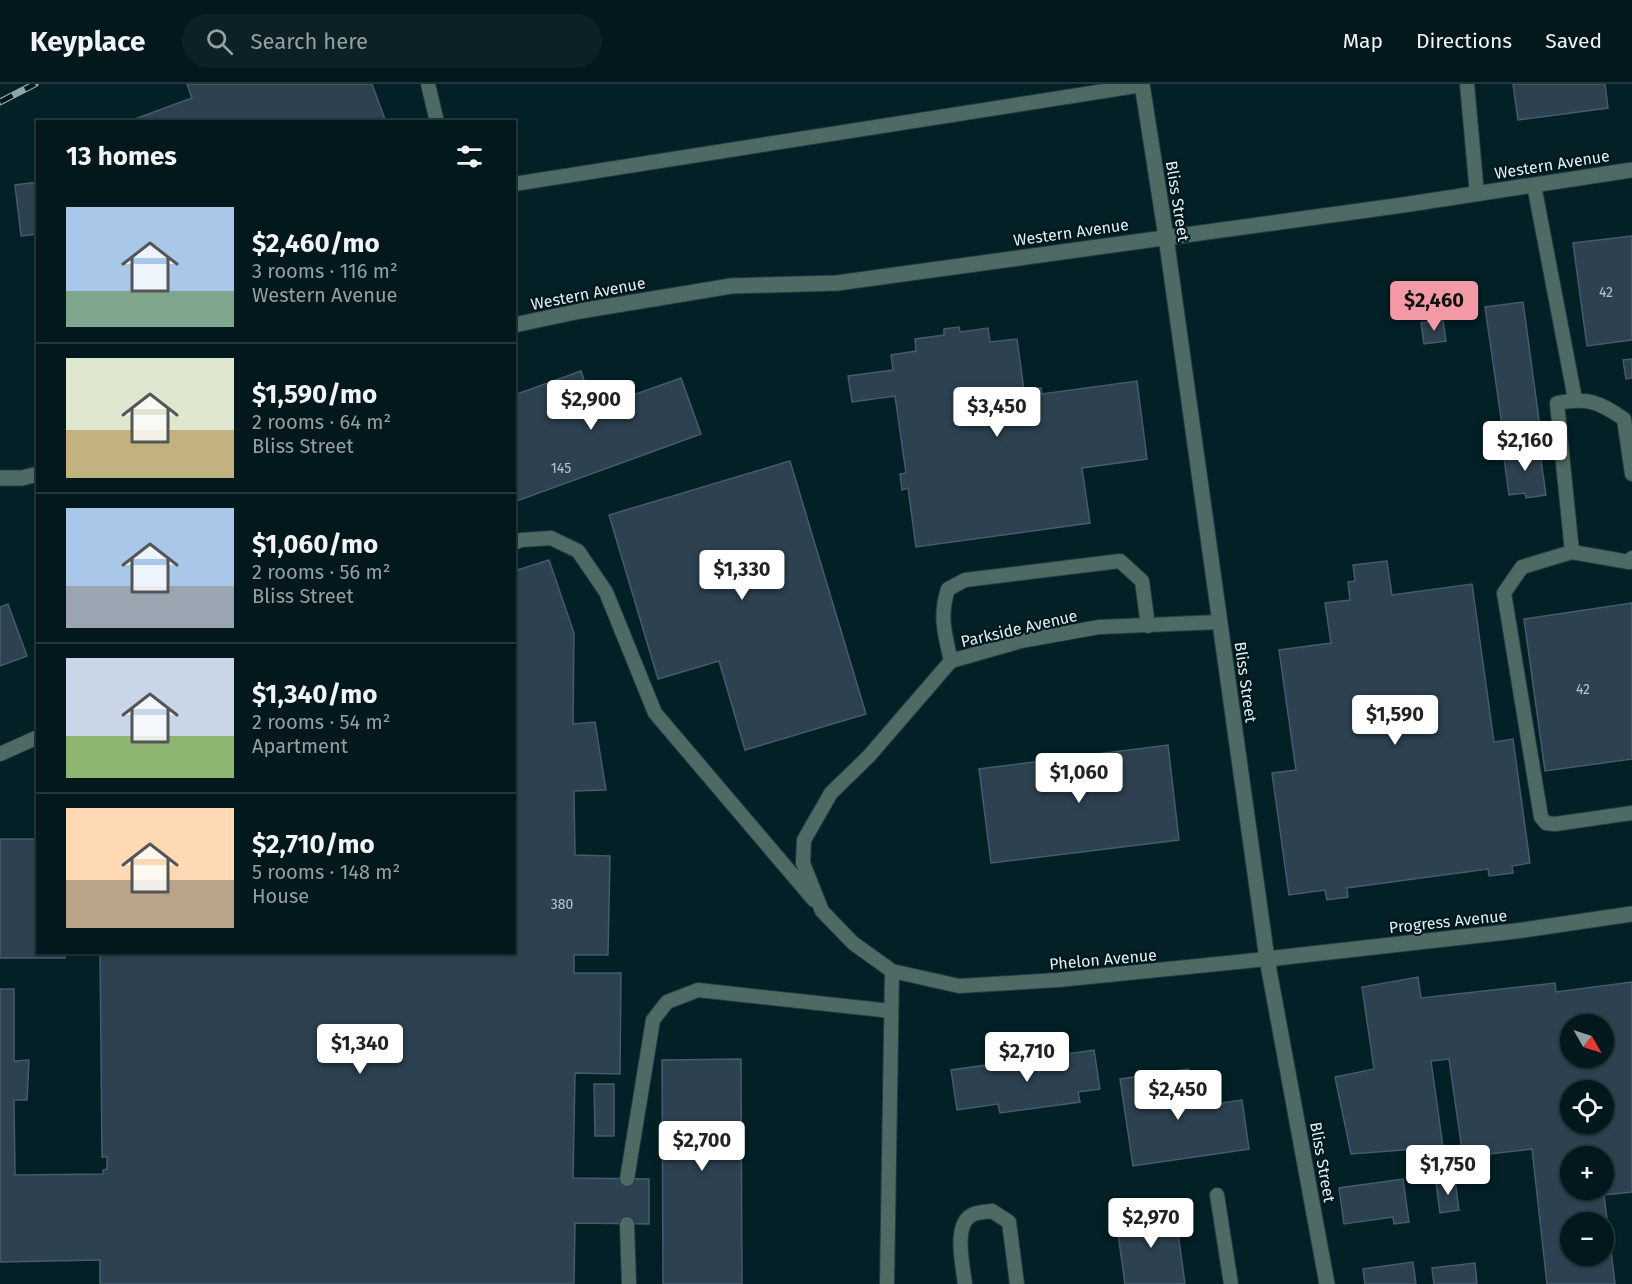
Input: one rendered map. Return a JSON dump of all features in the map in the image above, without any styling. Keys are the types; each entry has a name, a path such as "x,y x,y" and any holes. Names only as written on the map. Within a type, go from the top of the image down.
{"street":[{"name":"Bliss Street","path":"1142,84 1166,237 1267,959 1327,1284"},
{"name":"Western Avenue","path":"516,325 580,311 731,286 837,283 1477,194 1632,170"},
{"path":"1,479 36,474"},
{"name":"Progress Avenue","path":"1267,959 1516,931 1632,914"}],"lane":[{"path":"428,84 437,120"},
{"path":"516,184 1142,84"},
{"path":"1467,84 1477,194"},
{"path":"1534,185 1575,399"},
{"path":"1572,552 1557,403 1575,399 1601,404 1624,419 1632,474"},
{"path":"516,542 551,538 578,551 606,592 655,713 822,911 854,944 892,971 887,1284"},
{"path":"1632,558 1629,562 1572,552 1522,567 1504,593 1541,817 1546,823 1555,824 1632,813"},
{"path":"951,662 943,625 943,606 948,589 965,580 1120,561 1142,581 1148,626"},
{"name":"Parkside Avenue","path":"822,911 803,863 804,840 831,793 869,756 951,662 1021,641 1099,627 1220,622"},
{"path":"0,754 36,738"},
{"name":"Phelon Avenue","path":"892,971 958,986 1058,980 1267,959"},
{"path":"627,1179 653,1020 667,1002 698,990 891,1011"},
{"path":"1217,1195 1231,1284"},
{"path":"965,1284 960,1232 965,1220 973,1214 992,1211 1009,1222 1017,1284"},
{"path":"627,1224 629,1284"}],"building":[{"path":"187,84 372,84 385,120 132,120 192,98"},
{"path":"1513,84 1605,84 1608,108 1518,120"},
{"path":"36,182 36,234 21,236 15,185"},
{"path":"1632,236 1632,340 1587,346 1573,243"},
{"path":"1523,302 1540,427 1503,432 1485,307"},
{"path":"1443,320 1446,341 1424,344 1421,323"},
{"path":"959,327 960,332 988,328 990,342 1017,339 1024,390 1041,388 1042,394 1137,381 1147,459 1082,468 1090,523 916,547 908,488 902,490 900,474 906,473 895,396 852,402 848,376 893,370 891,355 916,351 915,339 944,335 944,329"},
{"path":"1632,359 1632,378 1626,379 1623,360"},
{"path":"581,371 594,409 681,378 701,434 516,501 516,394"},
{"path":"1539,446 1546,495 1526,498 1525,493 1509,495 1503,451"},
{"path":"790,461 866,714 745,750 719,661 658,679 609,515"},
{"path":"549,560 574,633 573,724 595,722 606,790 574,791 575,855 610,856 608,955 574,955 574,973 621,973 620,1074 575,1073 573,1178 649,1179 649,1224 575,1223 574,1284 100,1284 100,1260 0,1262 0,989 14,989 14,1061 29,1060 27,1100 14,1100 15,1175 103,1174 103,1170 107,1169 107,1157 102,1157 100,954 516,954 516,570"},
{"path":"1387,561 1392,595 1472,584 1494,742 1513,739 1530,863 1512,866 1513,873 1489,876 1488,869 1347,888 1348,897 1327,900 1325,890 1289,895 1272,773 1296,770 1279,650 1331,643 1325,603 1350,600 1348,582 1355,581 1353,565"},
{"path":"1632,603 1632,759 1545,771 1524,619"},
{"path":"8,604 27,656 0,666 0,607"},
{"path":"1168,745 1179,840 991,863 979,769"},
{"path":"0,839 36,839 36,954 65,954 65,958 0,958"},
{"path":"1418,977 1421,998 1555,983 1556,992 1632,982 1632,1192 1614,1194 1614,1146 1560,1146 1560,1200 1605,1200 1606,1212 1560,1212 1560,1266 1613,1266 1615,1284 1547,1284 1532,1149 1463,1157 1449,1059 1431,1061 1443,1147 1351,1154 1335,1077 1374,1069 1362,987"},
{"path":"1094,1050 1100,1089 1078,1092 1080,1102 1000,1113 998,1104 957,1110 951,1070"},
{"path":"741,1059 742,1284 663,1284 662,1060"},
{"path":"1188,1069 1193,1107 1242,1100 1249,1149 1133,1166 1120,1079"},
{"path":"594,1084 614,1084 614,1136 595,1136"},
{"path":"1403,1179 1409,1222 1394,1224 1393,1217 1344,1224 1339,1188"},
{"path":"1455,1180 1459,1210 1440,1213 1436,1183"},
{"path":"1175,1211 1185,1284 1125,1284 1116,1219"},
{"path":"1413,1262 1416,1284 1365,1284 1363,1269"},
{"path":"1475,1263 1477,1284 1434,1284 1432,1268"}],"railway":[{"path":"0,102 35,84"}]}
